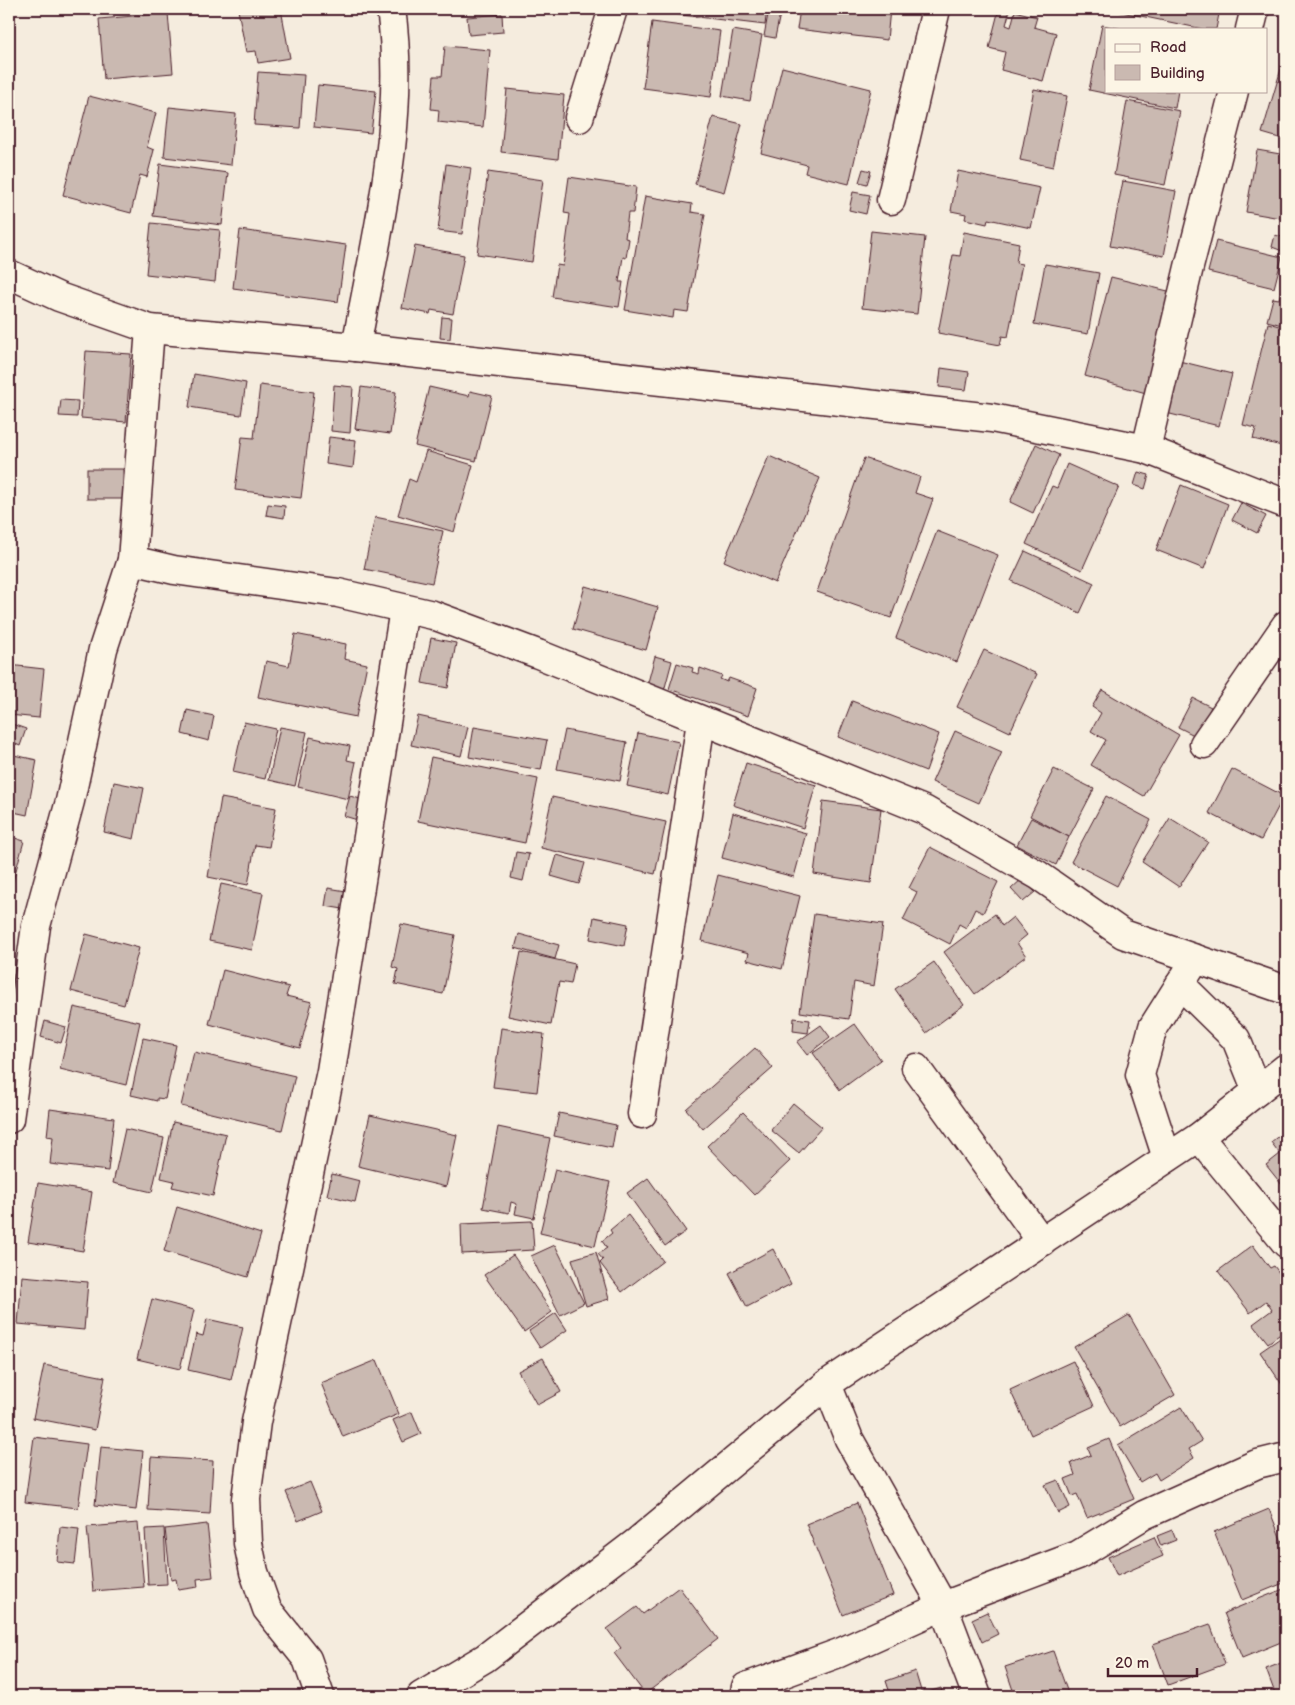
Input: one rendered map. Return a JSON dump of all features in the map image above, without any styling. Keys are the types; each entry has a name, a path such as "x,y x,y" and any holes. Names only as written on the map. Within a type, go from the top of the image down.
{"street":[{"path":"356,347 393,139 395,37 391,9"},
{"path":"579,118 613,9"},
{"path":"891,200 936,9"},
{"path":"1250,28 1255,9"},
{"path":"1146,449 1188,266 1234,92"},
{"path":"9,274 59,297 150,328 356,347 992,418 1146,449 1286,504"},
{"path":"9,1119 36,926 70,801 103,649 132,560 150,328"},
{"path":"132,560 174,570 338,593 433,616 538,654 924,810 1038,875 1123,934 1286,990"},
{"path":"320,1696 307,1659 267,1609 254,1572 248,1543 246,1499 256,1422 331,1071 404,609"},
{"path":"1204,744 1286,625"},
{"path":"642,1114 701,721"},
{"path":"1167,1158 1140,1075 1153,1027 1196,959"},
{"path":"1180,984 1236,1039 1257,1092"},
{"path":"916,1068 1042,1242"},
{"path":"421,1696 484,1658 615,1558 827,1384 1199,1137 1286,1068"},
{"path":"1199,1137 1286,1243"},
{"path":"827,1384 849,1439 943,1606 977,1696"},
{"path":"744,1696 746,1687 839,1653 943,1606 1078,1555 1144,1515 1257,1464 1286,1457"}],"building":[{"path":"281,9 290,58 258,63 256,51 246,52 238,10"},
{"path":"657,9 767,9 765,25 656,12"},
{"path":"769,9 781,9 775,38 764,36"},
{"path":"800,9 890,9 887,40 797,29"},
{"path":"999,9 1010,10 1006,25 1011,27 1015,11 1037,17 1034,27 1056,33 1043,81 1001,70 1005,52 989,48"},
{"path":"1107,9 1220,9 1216,28 1198,28"},
{"path":"168,13 173,73 104,79 99,19"},
{"path":"502,14 503,32 469,35 467,17"},
{"path":"652,22 720,31 711,97 643,88"},
{"path":"1102,25 1118,28 1105,28 1105,92 1178,92 1175,108 1089,90"},
{"path":"733,30 762,35 750,101 722,96"},
{"path":"445,46 490,50 483,127 438,122 439,110 431,109 434,76 442,76"},
{"path":"1286,52 1286,140 1262,133"},
{"path":"782,67 871,89 849,184 805,173 807,165 761,153"},
{"path":"258,72 304,75 300,128 254,125"},
{"path":"318,85 376,91 371,133 314,127"},
{"path":"507,89 564,95 558,159 501,152"},
{"path":"1034,89 1067,96 1053,167 1020,160"},
{"path":"89,96 156,113 147,147 154,150 147,177 140,175 131,213 63,195"},
{"path":"1127,101 1180,111 1165,185 1114,175"},
{"path":"169,107 236,114 231,165 164,157"},
{"path":"713,117 742,124 724,192 695,184"},
{"path":"1257,150 1286,155 1286,219 1246,212"},
{"path":"160,164 228,173 222,225 153,216"},
{"path":"446,164 471,168 462,234 438,231"},
{"path":"863,169 871,171 867,184 859,182"},
{"path":"958,171 1040,188 1031,228 988,219 987,224 965,219 966,214 951,211"},
{"path":"488,172 543,180 532,262 477,254"},
{"path":"569,177 636,187 633,213 628,213 625,238 629,239 626,258 623,257 619,282 623,282 619,307 552,297 557,265 563,266 570,214 564,213"},
{"path":"1123,181 1176,191 1164,256 1110,246"},
{"path":"853,192 870,195 866,214 849,210"},
{"path":"645,196 692,204 691,212 705,214 688,312 674,310 673,318 625,310"},
{"path":"151,223 220,230 215,282 146,274"},
{"path":"240,230 346,245 338,302 233,288"},
{"path":"871,231 925,237 917,314 862,308"},
{"path":"964,232 1019,243 1016,263 1022,264 1008,337 1002,336 1000,345 938,333 953,255 960,256"},
{"path":"1275,235 1286,238 1285,252 1272,247"},
{"path":"1216,241 1282,257 1274,288 1208,272"},
{"path":"415,246 464,255 453,314 431,310 430,314 402,308"},
{"path":"1045,264 1099,273 1088,334 1034,324"},
{"path":"1111,277 1172,292 1146,393 1085,376"},
{"path":"1282,287 1286,288 1286,326 1267,321 1273,298 1279,299"},
{"path":"442,317 452,318 450,339 440,338"},
{"path":"1268,323 1286,328 1286,447 1253,439 1256,428 1243,425"},
{"path":"86,351 131,354 126,422 81,418"},
{"path":"1179,361 1232,374 1219,426 1166,413"},
{"path":"941,368 969,372 966,390 939,387"},
{"path":"194,374 246,383 241,415 189,407"},
{"path":"260,385 314,392 301,498 235,490 242,437 254,438"},
{"path":"334,385 353,387 350,433 331,431"},
{"path":"361,387 396,392 390,434 355,429"},
{"path":"429,387 469,396 470,391 492,396 476,461 415,446"},
{"path":"61,400 78,401 77,417 59,416"},
{"path":"329,437 356,440 353,468 326,464"},
{"path":"1036,444 1059,455 1033,513 1010,502"},
{"path":"426,451 473,465 454,532 398,515 409,479 416,482"},
{"path":"769,456 820,478 775,583 724,561"},
{"path":"864,458 920,477 915,493 933,499 891,618 817,592"},
{"path":"1067,464 1119,487 1082,570 1026,544 1052,486 1057,488"},
{"path":"87,469 123,469 123,499 87,499"},
{"path":"1138,472 1149,475 1145,489 1134,485"},
{"path":"1181,485 1228,504 1204,569 1156,550"},
{"path":"1241,503 1266,516 1257,533 1232,520"},
{"path":"268,504 285,506 284,518 266,515"},
{"path":"375,517 443,531 432,583 364,569"},
{"path":"937,531 998,555 957,662 896,638"},
{"path":"1025,551 1094,583 1080,613 1011,581"},
{"path":"585,586 658,607 646,650 573,629"},
{"path":"295,634 346,644 344,659 367,664 356,717 258,697 266,661 289,666"},
{"path":"431,638 456,643 448,688 422,683"},
{"path":"984,650 1037,674 1010,732 957,707"},
{"path":"655,656 672,661 664,691 647,686"},
{"path":"677,663 693,668 692,672 699,674 700,668 722,676 720,679 727,682 729,678 757,688 748,716 669,689"},
{"path":"9,665 44,669 39,718 9,715"},
{"path":"1102,690 1179,735 1144,796 1091,765 1106,740 1091,731 1101,713 1092,707"},
{"path":"1193,698 1211,707 1196,736 1178,727"},
{"path":"852,701 939,734 926,771 838,737"},
{"path":"187,710 214,716 209,741 182,734"},
{"path":"418,716 468,727 461,756 411,745"},
{"path":"244,722 276,729 265,779 233,772"},
{"path":"9,723 26,729 20,746 9,741"},
{"path":"280,727 307,732 295,786 269,780"},
{"path":"474,727 547,740 541,770 469,757"},
{"path":"565,730 627,742 620,781 557,769"},
{"path":"955,731 1002,752 979,803 932,782"},
{"path":"638,733 679,742 668,795 627,786"},
{"path":"310,737 350,746 347,760 356,762 348,799 298,787"},
{"path":"9,754 37,760 27,815 9,811"},
{"path":"431,757 538,779 525,843 418,821"},
{"path":"746,763 816,785 803,828 733,805"},
{"path":"1054,769 1094,789 1069,837 1030,816"},
{"path":"1232,769 1284,796 1261,840 1209,813"},
{"path":"114,782 144,788 134,839 104,832"},
{"path":"350,796 367,801 361,821 344,816"},
{"path":"1106,796 1151,820 1117,886 1071,862"},
{"path":"552,797 666,822 655,874 541,848"},
{"path":"221,798 276,808 269,847 255,845 248,885 208,877"},
{"path":"823,801 881,809 871,883 814,874"},
{"path":"733,813 806,833 794,877 722,858"},
{"path":"1031,818 1069,837 1056,865 1017,845"},
{"path":"1170,818 1208,842 1179,887 1142,862"},
{"path":"9,836 24,841 9,896"},
{"path":"930,847 998,882 983,913 975,909 966,928 959,924 950,944 903,920 917,892 909,888"},
{"path":"516,852 529,854 523,881 511,878"},
{"path":"557,855 585,863 579,884 551,876"},
{"path":"718,875 800,896 782,969 747,960 749,953 702,941"},
{"path":"1023,878 1035,892 1023,902 1011,889"},
{"path":"221,884 263,893 252,950 209,941"},
{"path":"328,888 346,891 343,909 325,906"},
{"path":"814,914 883,924 874,986 854,982 849,1019 800,1012"},
{"path":"995,914 1002,926 1013,917 1027,935 1017,943 1026,956 975,994 944,952"},
{"path":"594,917 628,924 624,946 590,939"},
{"path":"401,924 455,935 443,994 395,984 398,969 392,967"},
{"path":"86,934 139,948 124,1005 71,991"},
{"path":"519,934 559,945 555,959 515,948"},
{"path":"521,952 575,964 571,984 559,982 551,1025 508,1016"},
{"path":"934,962 964,1005 926,1033 895,989"},
{"path":"223,970 289,987 286,996 312,1002 300,1048 209,1024"},
{"path":"74,1007 140,1022 126,1085 60,1069"},
{"path":"794,1018 810,1020 808,1033 793,1031"},
{"path":"45,1021 66,1027 61,1043 41,1037"},
{"path":"855,1024 881,1060 840,1090 813,1053"},
{"path":"821,1025 830,1037 807,1055 797,1042"},
{"path":"501,1028 544,1034 537,1092 493,1087"},
{"path":"143,1038 176,1045 165,1099 157,1098 157,1101 131,1095"},
{"path":"755,1048 773,1068 703,1129 686,1109"},
{"path":"194,1052 295,1076 282,1130 181,1106"},
{"path":"793,1103 822,1127 799,1153 771,1130"},
{"path":"50,1109 114,1118 108,1171 50,1164 53,1137 47,1136"},
{"path":"743,1112 790,1161 754,1195 707,1146"},
{"path":"559,1113 616,1125 612,1148 554,1136"},
{"path":"370,1115 457,1135 446,1187 358,1166"},
{"path":"173,1122 226,1134 213,1196 172,1187 174,1181 161,1178"},
{"path":"498,1127 550,1138 534,1218 515,1214 517,1204 511,1202 509,1213 483,1208"},
{"path":"125,1129 164,1138 152,1192 113,1183"},
{"path":"1286,1130 1286,1190 1266,1165 1280,1154 1271,1142"},
{"path":"555,1169 610,1182 595,1246 540,1233"},
{"path":"332,1174 360,1181 355,1202 327,1195"},
{"path":"648,1178 686,1231 665,1246 627,1193"},
{"path":"38,1183 92,1192 83,1251 28,1242"},
{"path":"177,1207 261,1234 248,1277 164,1251"},
{"path":"628,1215 663,1261 622,1292 600,1263 603,1260 598,1254 607,1248 602,1241 612,1233 610,1230"},
{"path":"532,1221 534,1250 462,1254 461,1224"},
{"path":"555,1245 584,1303 560,1315 531,1256"},
{"path":"1253,1245 1270,1268 1274,1266 1286,1282 1286,1330 1268,1343 1253,1324 1272,1310 1266,1301 1250,1313 1218,1271"},
{"path":"773,1249 791,1284 747,1307 729,1273"},
{"path":"596,1252 609,1299 586,1306 572,1259"},
{"path":"513,1255 552,1312 524,1332 484,1275"},
{"path":"22,1276 88,1282 84,1330 18,1324"},
{"path":"152,1299 194,1310 180,1369 137,1359"},
{"path":"556,1313 567,1330 540,1348 529,1331"},
{"path":"1129,1315 1175,1395 1120,1427 1074,1347"},
{"path":"207,1319 243,1327 231,1380 188,1370 196,1334 203,1336"},
{"path":"1286,1334 1286,1384 1283,1386 1260,1352"},
{"path":"543,1358 561,1392 537,1405 518,1371"},
{"path":"377,1360 399,1414 343,1437 321,1383"},
{"path":"1073,1361 1094,1406 1031,1435 1010,1390"},
{"path":"44,1365 105,1377 95,1430 33,1418"},
{"path":"1181,1407 1202,1441 1189,1449 1194,1458 1159,1480 1155,1473 1140,1482 1118,1445"},
{"path":"412,1412 421,1434 403,1442 393,1420"},
{"path":"34,1437 87,1444 78,1508 25,1502"},
{"path":"1109,1439 1134,1499 1087,1518 1077,1494 1072,1496 1065,1479 1075,1475 1071,1463 1091,1455 1088,1448"},
{"path":"101,1447 143,1451 136,1510 95,1505"},
{"path":"151,1457 213,1461 210,1514 148,1510"},
{"path":"1058,1480 1070,1507 1058,1513 1045,1485"},
{"path":"310,1482 322,1511 298,1521 286,1492"},
{"path":"857,1503 893,1595 843,1615 806,1524"},
{"path":"1269,1509 1286,1552 1286,1582 1242,1600 1214,1532"},
{"path":"138,1523 144,1587 93,1591 87,1527"},
{"path":"207,1524 213,1577 197,1579 198,1587 178,1590 176,1579 171,1580 165,1529"},
{"path":"60,1527 79,1529 75,1564 57,1562"},
{"path":"164,1528 167,1584 148,1585 145,1529"},
{"path":"1172,1530 1176,1540 1161,1546 1157,1536"},
{"path":"1154,1537 1163,1556 1117,1576 1108,1557"},
{"path":"679,1587 718,1639 645,1694 614,1653 621,1648 607,1629 637,1607 643,1614"},
{"path":"1286,1588 1286,1640 1242,1658 1224,1613"},
{"path":"987,1612 998,1634 982,1642 972,1619"},
{"path":"1210,1624 1225,1664 1168,1685 1153,1644"},
{"path":"1053,1651 1069,1696 1015,1696 1005,1667"},
{"path":"1286,1661 1286,1696 1276,1696 1266,1669"},
{"path":"915,1671 922,1694 941,1688 943,1696 880,1696 890,1693 886,1681"}]}
